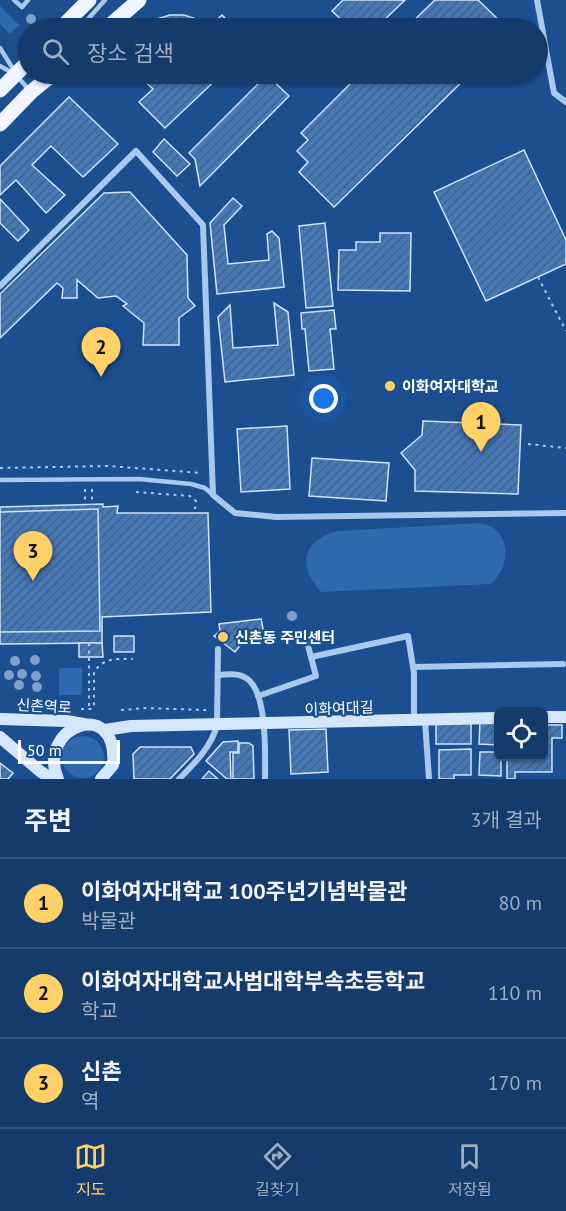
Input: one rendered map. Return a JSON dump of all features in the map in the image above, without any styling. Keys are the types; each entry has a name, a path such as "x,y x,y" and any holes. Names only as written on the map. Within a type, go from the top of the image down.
{"main road":[{"path":"71,18 89,0"},
{"path":"118,18 139,0"},
{"path":"0,90 16,75"},
{"path":"0,124 41,84"}],"street":[{"path":"537,0 540,18"},
{"path":"548,60 554,93 566,102"},
{"path":"0,286 136,152 203,225 213,495 235,513 276,517 566,513"},
{"path":"311,657 408,636 429,779"},
{"name":"이화여대길","path":"258,696 316,676 307,642"},
{"path":"179,779 193,765 210,741 217,725 218,649"},
{"path":"413,667 563,664"},
{"path":"218,675 234,674 249,680 258,696 264,725 265,779"},
{"path":"548,717 566,717"},
{"name":"이화여대길","path":"105,730 131,726 264,725 494,718"},
{"name":"신촌역로","path":"0,719 66,721 98,726 105,730"},
{"path":"58,779 55,760 56,747 69,731 85,724"},
{"path":"105,730 113,745 114,779"},
{"path":"0,737 41,772 53,779"},
{"path":"101,779 113,765"}],"lane":[{"path":"14,0 22,7 28,0"},
{"path":"89,18 105,0"},
{"path":"0,48 18,77"},
{"path":"0,66 16,75"},
{"path":"24,84 31,92 36,84"},
{"path":"0,480 139,479 191,484 205,488 213,495"}],"path":[{"path":"538,277 566,331"},
{"path":"528,444 566,448"},
{"path":"0,468 108,466 202,473"},
{"path":"85,488 85,501"},
{"path":"92,488 92,504"},
{"path":"136,492 190,496 196,501 195,509"},
{"path":"89,643 89,709"},
{"path":"122,659 123,652"},
{"path":"89,661 95,657"},
{"path":"78,709 89,709 94,706 94,672 107,659 133,659"},
{"path":"121,710 147,708 209,710"}],"shaded area":[{"path":"0,6 18,26 10,34 0,24"},
{"path":"480,523 496,530 504,545 503,567 490,584 321,592 308,573 306,564 310,547 326,535 338,531"},
{"path":"59,668 82,668 82,695 59,695"},
{"path":"83,736 98,742 104,757 98,772 83,778 68,772 62,757 68,742"}],"building":[{"path":"343,0 405,0 386,18 339,18 332,11"},
{"path":"435,0 478,0 497,18 416,18"},
{"path":"184,15 193,18 160,18"},
{"path":"148,84 211,84 165,128 139,102 153,89"},
{"path":"258,84 276,84 289,96 200,186 195,159 189,153"},
{"path":"350,84 460,84 334,207 299,172 308,162 297,151 308,140 301,133"},
{"path":"69,97 118,144 83,177 51,146 32,165 65,195 46,213 16,180 0,195 0,166"},
{"path":"164,139 190,164 177,176 153,152"},
{"path":"524,150 566,240 566,264 486,301 434,192"},
{"path":"130,192 187,255 188,298 195,306 179,318 179,345 143,345 144,323 123,306 127,304 116,296 98,298 77,280 77,298 62,298 63,288 57,283 0,338 0,294 104,193"},
{"path":"233,198 242,206 224,225 228,264 269,260 267,234 272,231 279,238 284,287 217,294 210,223"},
{"path":"0,199 29,230 18,241 0,223"},
{"path":"325,223 333,306 306,308 299,226"},
{"path":"380,233 411,233 410,291 338,290 339,250 356,250 356,242 380,242"},
{"path":"274,303 288,312 294,375 225,382 218,317 230,305 233,348 278,345"},
{"path":"334,310 336,329 330,329 334,369 309,371 301,313"},
{"path":"423,421 521,425 518,494 415,491 415,470 401,453 422,435"},
{"path":"287,426 290,489 241,492 237,429"},
{"path":"312,458 389,463 386,501 309,496"},
{"path":"103,504 103,507 118,506 117,513 208,513 211,612 102,617 102,643 0,644 0,507"},
{"path":"98,509 100,631 0,632 0,512"},
{"path":"261,619 264,633 242,643 235,652 214,636 220,631 219,624"},
{"path":"114,636 134,636 134,652 114,652"},
{"path":"79,643 102,643 103,657 79,657"},
{"path":"480,721 494,721 494,745 479,744"},
{"path":"436,723 471,723 471,744 436,744"},
{"path":"548,725 562,725 562,738 552,738 552,772 515,772 515,779 507,779 507,761 548,761"},
{"path":"326,729 328,772 291,774 289,730"},
{"path":"238,741 238,752 230,752 231,779 227,779 206,761 223,742"},
{"path":"239,743 249,743 253,746 254,779 233,779 233,753 239,753"},
{"path":"140,747 191,747 194,754 170,779 134,779 133,754"},
{"path":"471,749 471,775 454,775 454,779 439,779 439,750"},
{"path":"480,752 494,752 494,761 501,761 501,776 479,775"},
{"path":"0,763 13,773 8,779 0,779"},
{"path":"209,771 218,779 202,779"}],"place":[{"name":"이화여자대학교사범대학부속초등학교","path":"101,377"},
{"name":"이화여자대학교","path":"390,386"},
{"name":"이화여자대학교 100주년기념박물관","path":"481,452"},
{"name":"신촌","path":"33,581"},
{"name":"신촌동 주민센터","path":"223,637"}]}
